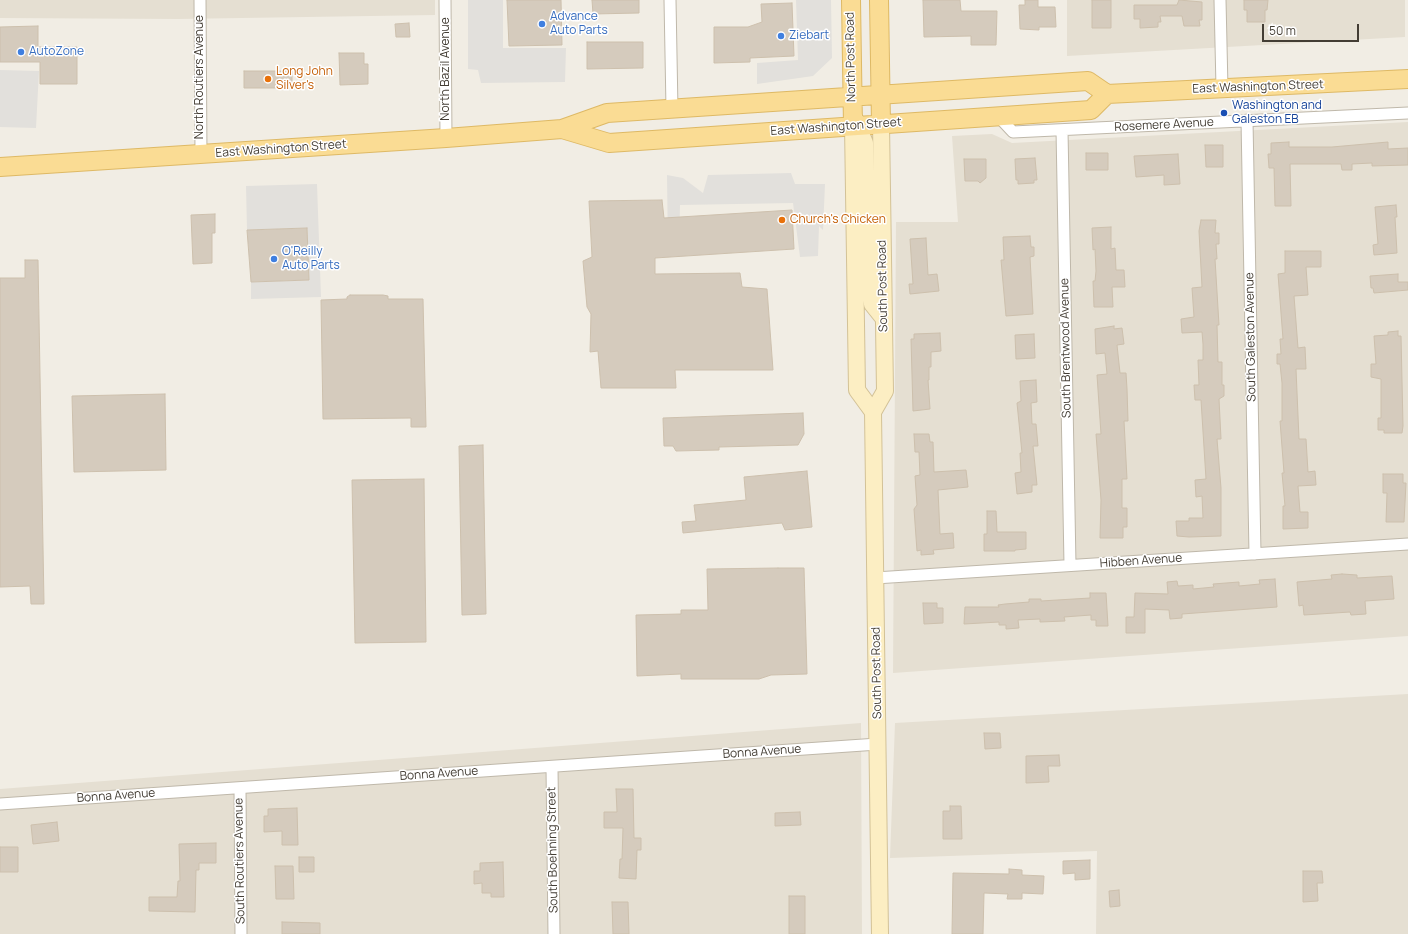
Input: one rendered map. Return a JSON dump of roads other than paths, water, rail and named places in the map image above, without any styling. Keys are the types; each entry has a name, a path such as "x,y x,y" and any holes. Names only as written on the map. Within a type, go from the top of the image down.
{"main road":[{"name":"North Post Road","path":"850,0 854,115"},
{"path":"879,0 881,109"},
{"name":"East Washington Street","path":"562,129 609,143 854,115 881,109 1088,81 1107,94 1408,80"},
{"name":"East Washington Street","path":"854,115 881,109 998,116 1091,110 1107,94"},
{"name":"East Washington Street","path":"0,167 562,129 607,113 832,98 854,115"},
{"name":"South Post Road","path":"880,934 873,412 885,392 881,109"},
{"path":"854,115 865,143 868,264 872,304 884,319"},
{"path":"854,115 857,390 873,412"}],"street":[{"name":"North Routiers Avenue","path":"200,0 201,154"},
{"name":"North Bazil Avenue","path":"445,0 446,138"},
{"path":"670,0 672,109"},
{"path":"1220,0 1222,88"},
{"name":"Rosemere Avenue","path":"998,116 1014,132 1408,113"},
{"name":"South Galeston Avenue","path":"1247,120 1255,554"},
{"name":"South Brentwood Avenue","path":"1062,130 1070,565"},
{"name":"Hibben Avenue","path":"875,578 1408,544"},
{"name":"Bonna Avenue","path":"0,804 878,744"},
{"name":"South Boehning Street","path":"552,767 554,934"},
{"name":"South Routiers Avenue","path":"240,788 241,934"}],"place":[{"name":"Advance Auto Parts","path":"542,24"},
{"name":"Ziebart","path":"781,36"},
{"name":"AutoZone","path":"21,52"},
{"name":"Long John Silver's","path":"268,79"},
{"name":"Washington and Galeston EB","path":"1224,113"},
{"name":"Church's Chicken","path":"782,220"},
{"name":"O'Reilly Auto Parts","path":"274,259"}]}
